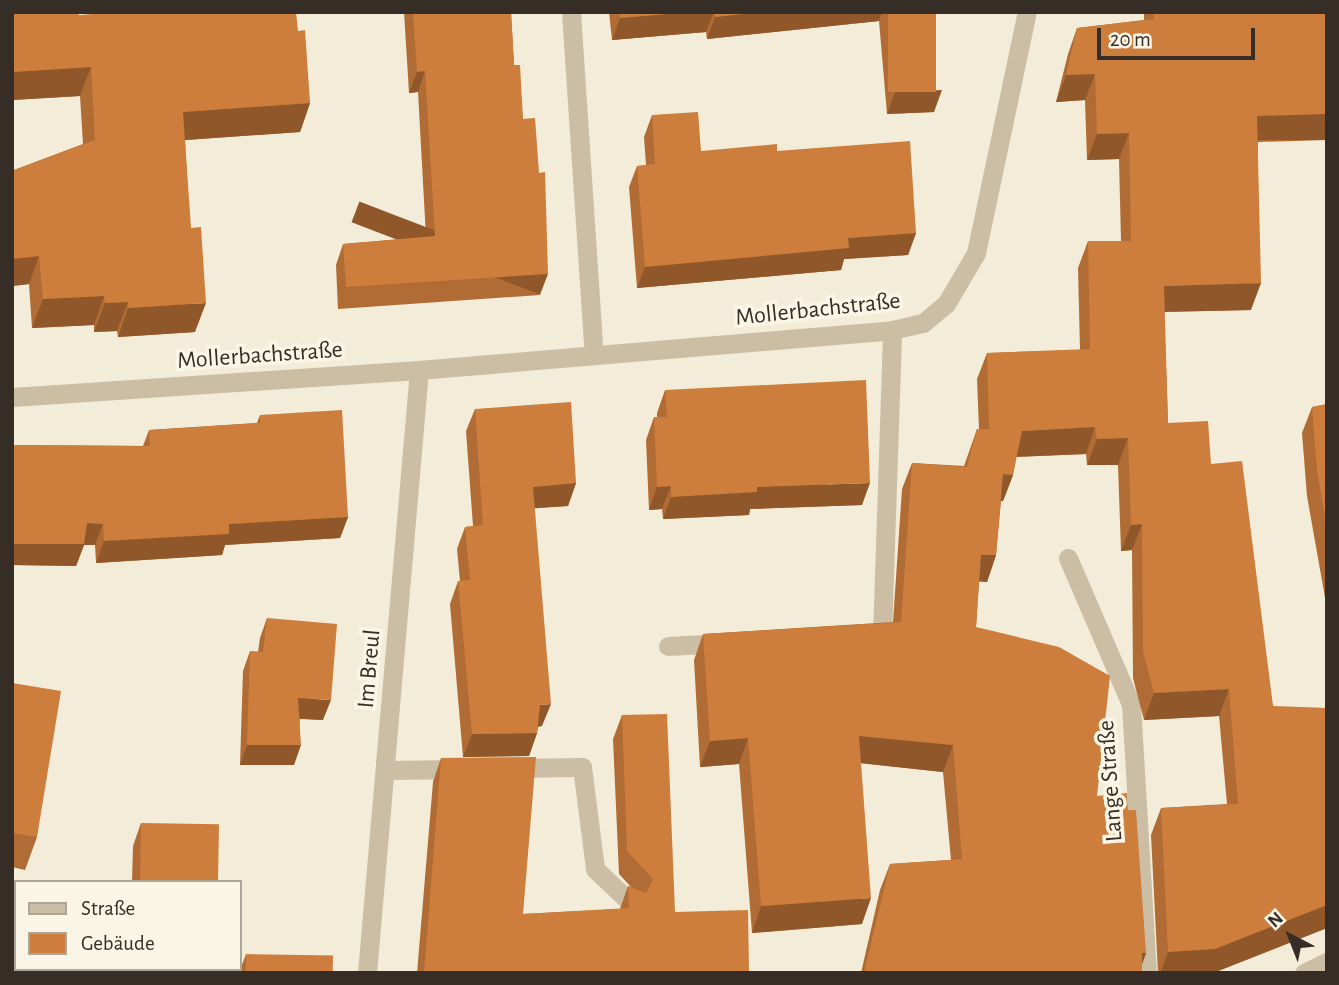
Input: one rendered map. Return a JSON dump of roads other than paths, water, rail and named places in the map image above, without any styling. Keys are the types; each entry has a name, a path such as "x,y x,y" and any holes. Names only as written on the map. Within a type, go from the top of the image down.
{"street":[{"path":"570,12 594,354"},
{"name":"Mollerbachstraße","path":"12,397 419,370 892,330 923,323 946,304 976,253 1027,12"},
{"path":"855,637 882,636 892,330"},
{"name":"Im Breul","path":"367,973 419,370"},
{"name":"Lange Straße","path":"1068,558 1131,704 1147,973"},
{"path":"668,646 748,642"},
{"path":"386,770 582,767 596,869 633,905"},
{"path":"1304,973 1327,962"}]}
